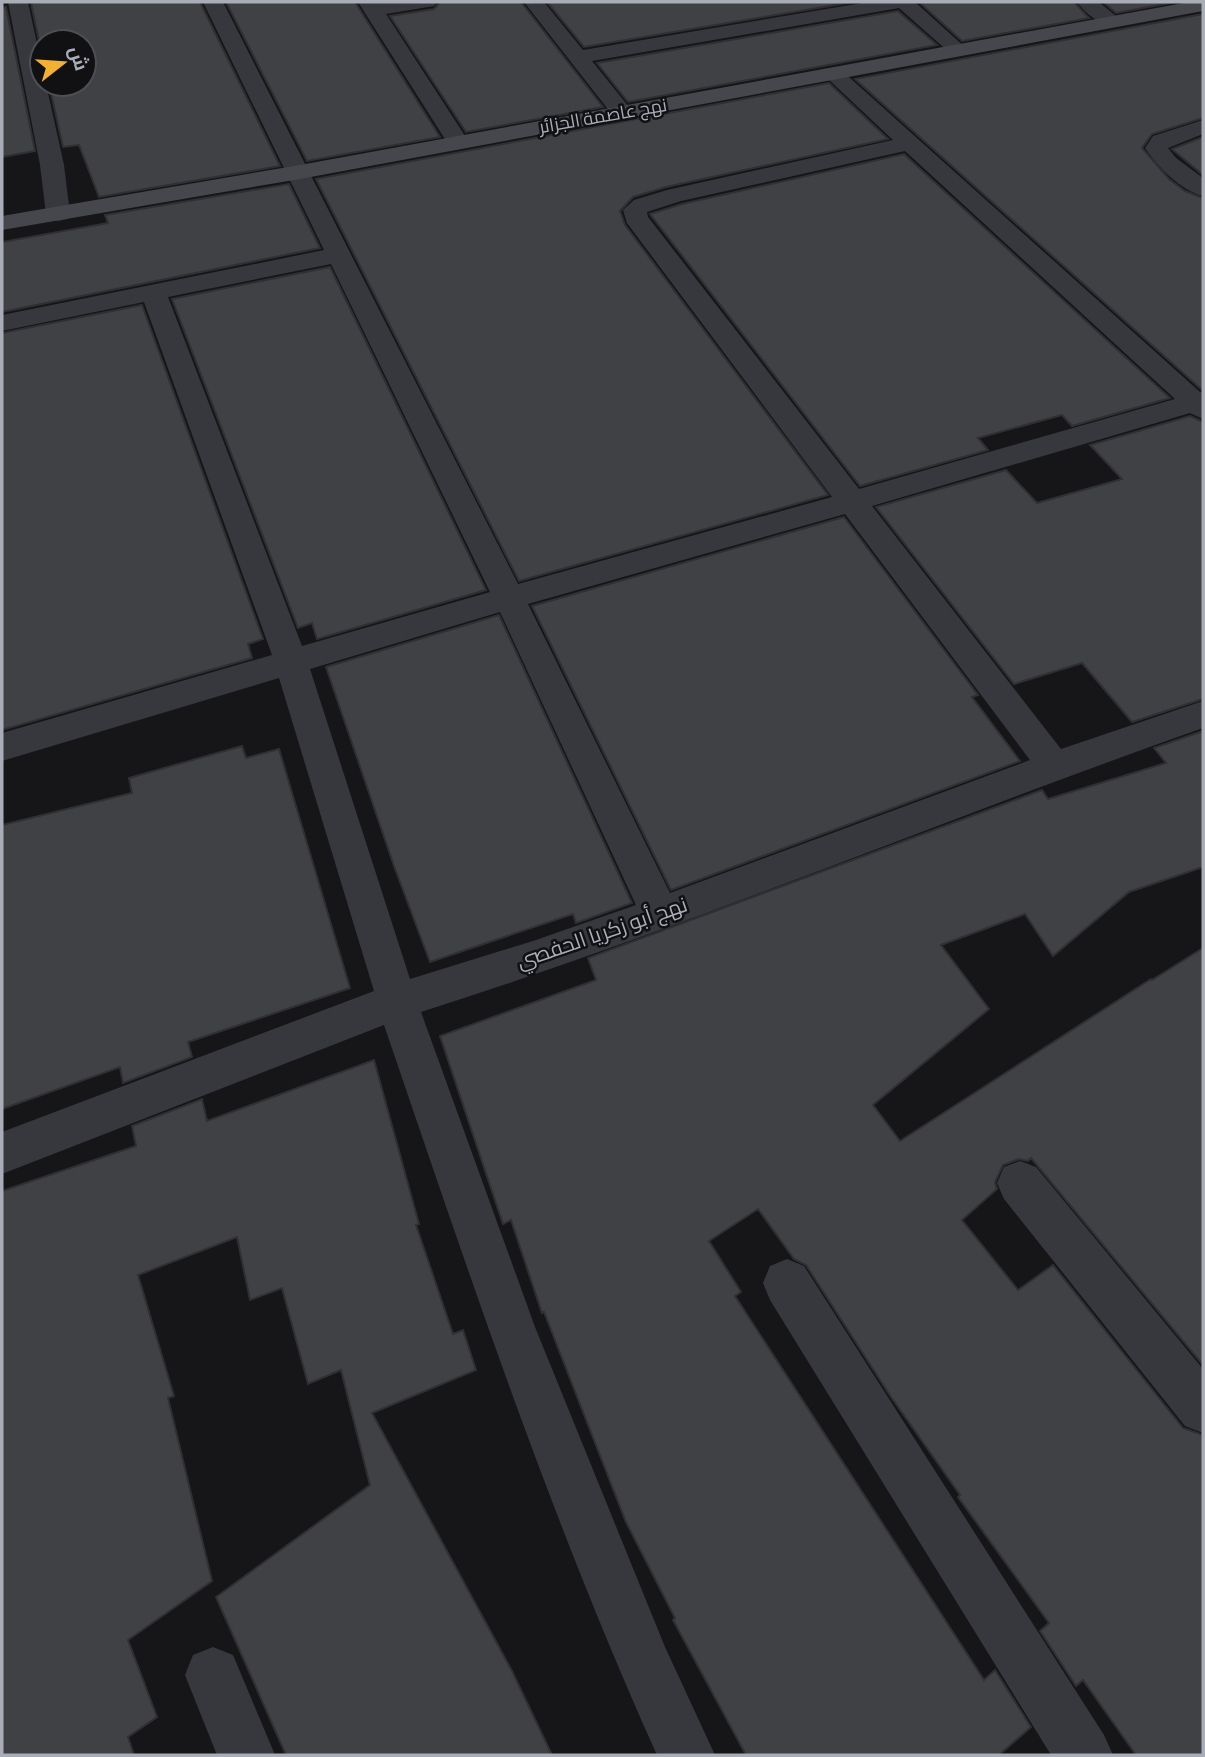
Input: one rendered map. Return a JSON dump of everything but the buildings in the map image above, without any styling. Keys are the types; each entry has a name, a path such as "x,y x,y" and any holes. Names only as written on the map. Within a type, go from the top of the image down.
{"street":[{"path":"18,2 52,165 58,214"},
{"path":"213,2 300,172 660,913"},
{"path":"426,2 371,6 458,142"},
{"path":"535,4 563,2"},
{"path":"579,57 902,2 957,49"},
{"path":"1087,2 1112,21"},
{"path":"535,4 622,112"},
{"name":"نهج عاصمة الجزائر","path":"2,223 300,172 1203,5"},
{"path":"833,73 1201,404"},
{"path":"1203,127 1161,141 1156,148 1168,163 1203,190"},
{"path":"910,143 650,202 635,210 636,218 851,504 1054,766"},
{"path":"2,323 338,255"},
{"path":"154,294 291,662 397,1001 511,1327 644,1664 686,1755"},
{"path":"2,747 509,598 1201,404"},
{"name":"نهج أبو زكريا الحفصي","path":"2,1153 397,1001 533,959 966,802 1054,766 1203,714"},
{"path":"1020,1183 1203,1408"},
{"path":"787,1283 1084,1755"},
{"path":"213,1675 246,1755"}]}
